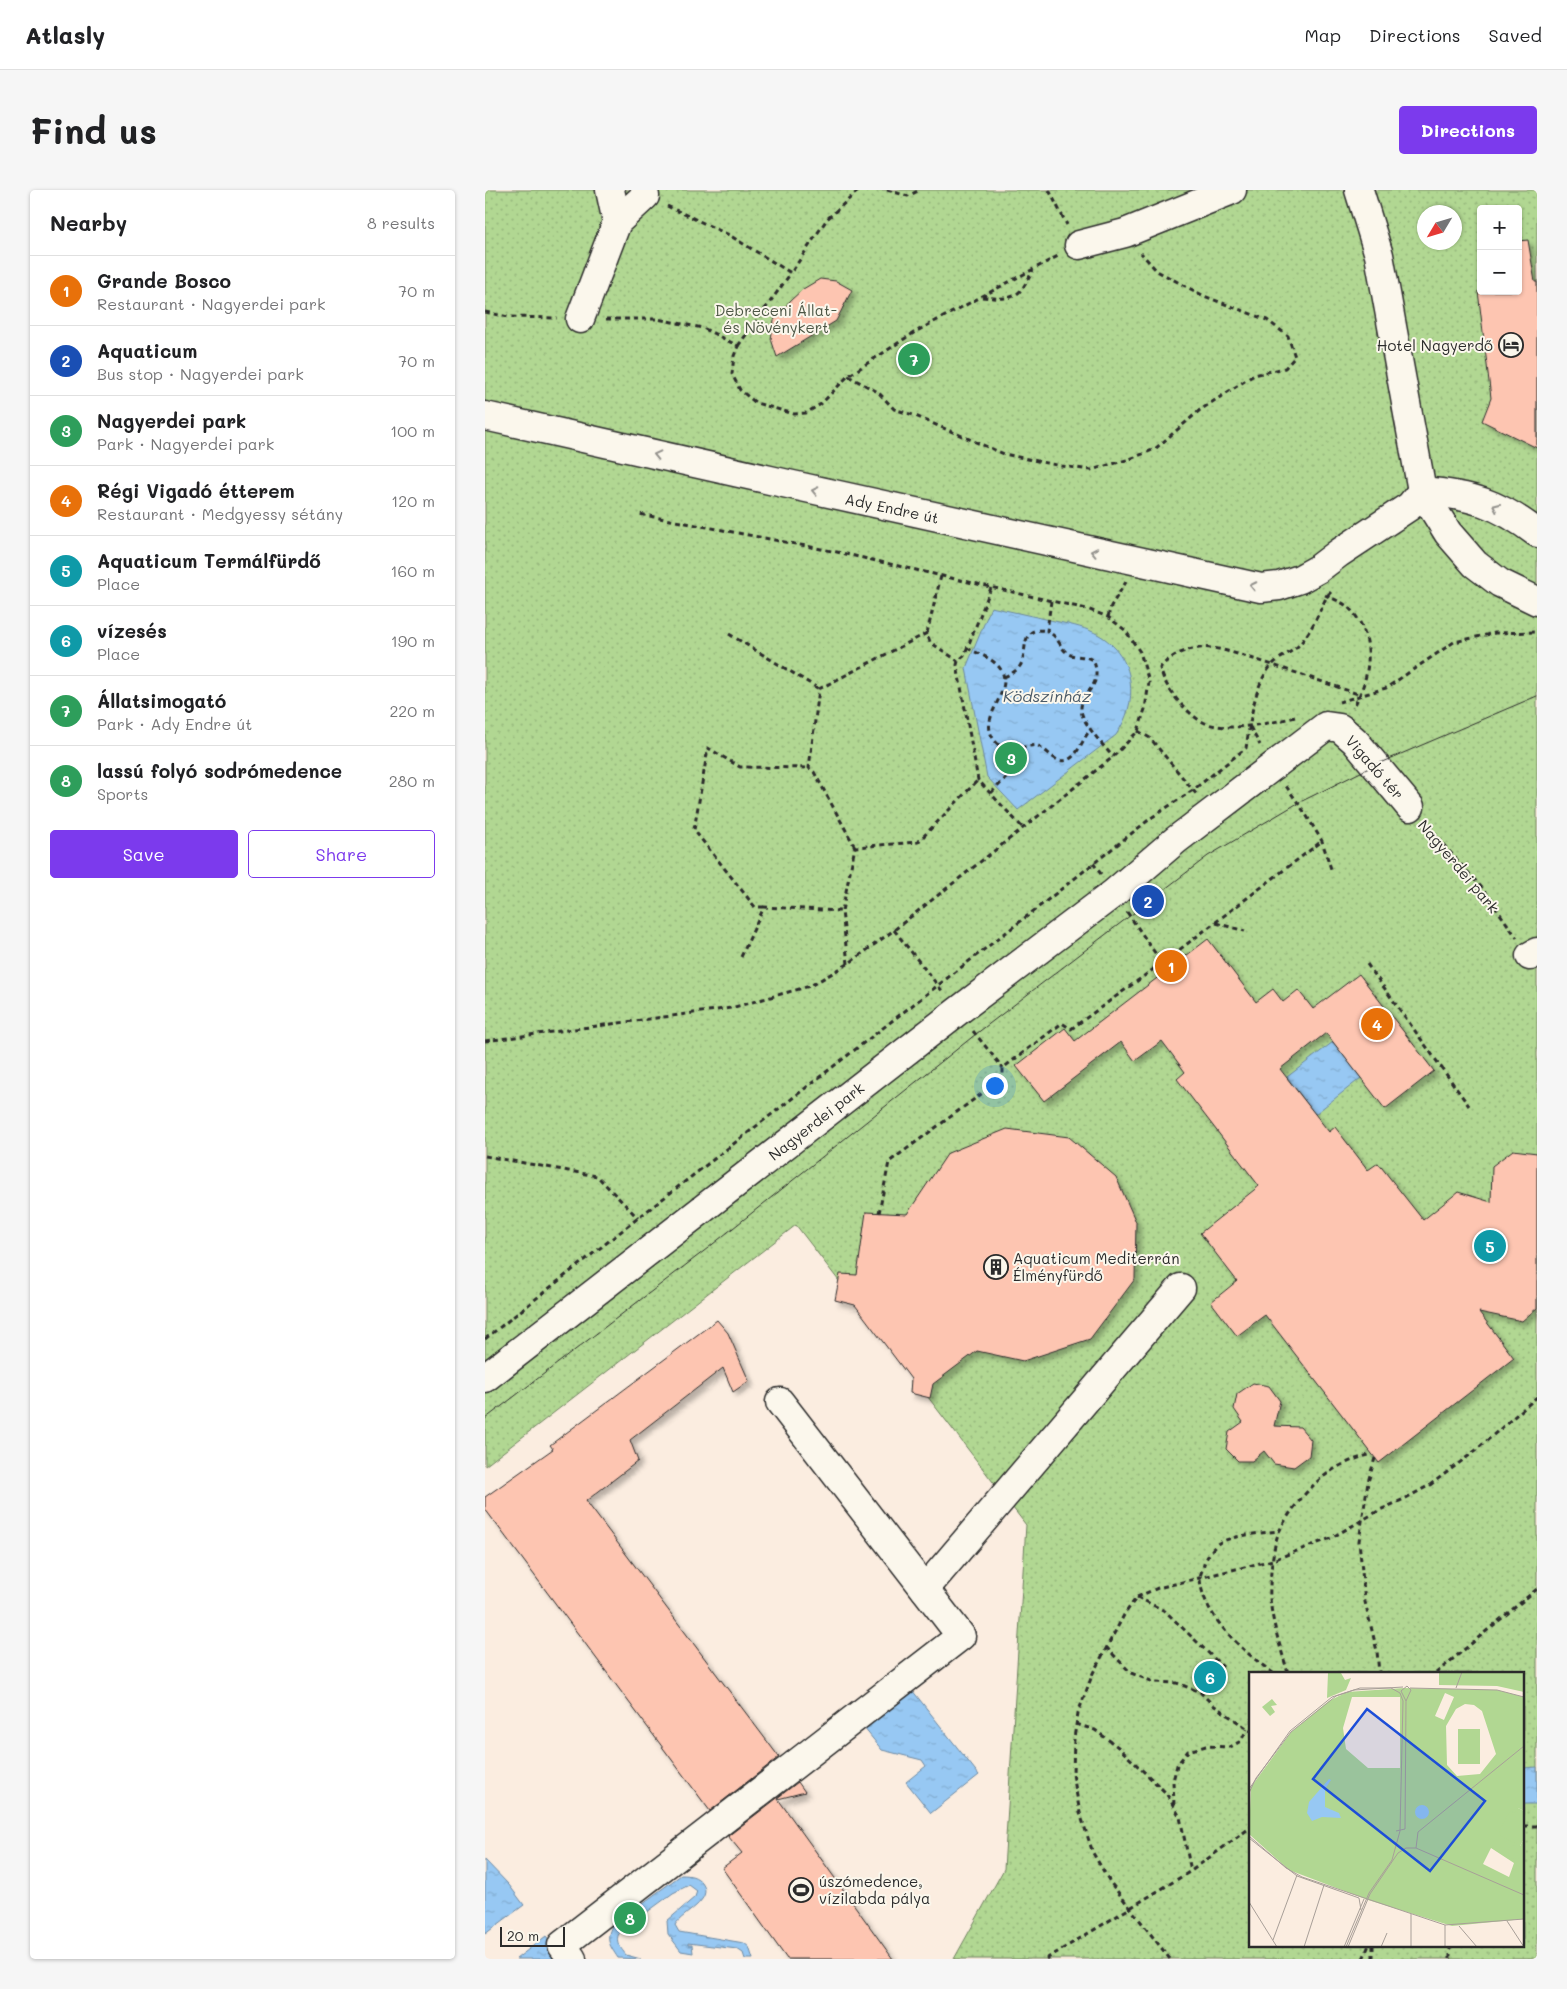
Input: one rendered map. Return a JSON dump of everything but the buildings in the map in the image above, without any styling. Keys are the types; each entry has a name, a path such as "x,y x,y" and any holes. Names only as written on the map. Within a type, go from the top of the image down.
{"street":[{"path":"610,190 617,222"},
{"path":"1079,245 1125,233 1232,190"},
{"path":"1359,190 1379,255 1422,491 1448,533 1475,564 1500,583 1537,601"},
{"path":"580,319 617,222 645,196"},
{"name":"Ady Endre út","path":"485,416 1261,588 1279,586 1300,579 1318,569 1410,506 1422,491"},
{"path":"1422,491 1453,493 1483,501 1514,515 1537,533"},
{"name":"Nagyerdei park","path":"485,1378 958,1011 1114,893 1176,840 1273,768 1338,716"},
{"name":"Vigadó tér","path":"1338,716 1355,741 1410,807"},
{"path":"925,1589 1181,1288"},
{"path":"573,1959 562,1945 961,1636 780,1402"}],"path":[{"path":"859,190 827,220 791,273 737,346 734,356 733,374 741,390 756,403 795,414 806,413 821,404 848,376 915,332 1079,245 1049,190"},
{"path":"887,190 908,196 920,190"},
{"path":"645,196 729,235 791,273"},
{"path":"848,376 877,392 895,409 1004,454 1091,470 1155,450 1201,410 1246,380 1254,375 1285,368 1295,357 1288,336 1267,320 1204,296 1157,271 1125,233"},
{"path":"982,297 1009,300 1023,290 1033,270"},
{"path":"485,312 508,317 657,319 703,328 737,346"},
{"path":"485,1040 731,1008 810,986 848,964 894,930 1113,758 1138,731 1145,709 1149,682 1140,652 1125,630 1107,617 1087,609 837,552 639,514"},
{"path":"1107,617 1111,606 1138,562"},
{"path":"941,576 927,633 930,642 958,661"},
{"path":"485,1339 637,1218 1151,818 1193,790 1246,748 1249,726 1262,681 1272,664 1297,647 1312,629 1327,596 1337,586"},
{"path":"991,588 964,656 958,661 957,665 978,780 1023,828"},
{"path":"1047,631 1051,600"},
{"path":"1004,677 1021,665 1026,639 1029,634 1039,630 1047,631 1058,639 1065,652 1071,655 1090,658 1096,675 1095,681 1083,700 1081,709 1091,729 1113,758"},
{"path":"1338,716 1361,695 1385,688 1454,642 1495,633 1537,632"},
{"path":"819,689 927,633"},
{"path":"729,634 819,689"},
{"path":"967,648 995,663 1004,677 1002,694 991,714 989,726 993,739 1017,756"},
{"path":"1301,715 1249,726 1223,726 1203,722 1187,710 1171,692 1164,681 1160,668 1169,657 1200,648 1221,650 1272,664 1361,695"},
{"path":"809,768 819,689"},
{"path":"1249,726 1273,768 1322,841 1331,869"},
{"path":"991,793 1009,775 1017,756 1024,747 1039,746 1056,759 1070,759 1077,753 1086,734 1091,729"},
{"path":"1138,731 1150,738 1212,813"},
{"path":"842,910 755,907 694,830 708,748 740,767 809,768 814,772 855,847 842,910 848,964"},
{"path":"855,847 918,842 978,780"},
{"name":"Nagyerdei park","path":"1410,807 1482,888 1533,954"},
{"path":"879,1213 889,1162 1003,1078 1003,1068 1062,1023 1071,1029 1322,841"},
{"path":"741,957 764,907"},
{"path":"1215,922 1245,931"},
{"path":"1367,964 1469,1106"},
{"path":"485,1156 597,1176 637,1218"},
{"path":"1170,1959 1110,1882 1093,1853 1080,1813 1073,1774 1074,1738 1079,1713 1093,1673 1124,1615 1137,1597 1158,1588 1273,1560 1331,1538 1380,1510 1430,1485 1475,1451 1537,1396"},
{"path":"1288,1672 1278,1640 1270,1598 1273,1560 1279,1531 1306,1493 1330,1472 1353,1460 1372,1454"},
{"path":"1375,1458 1368,1482 1364,1520 1359,1541 1365,1602 1377,1651 1379,1672"},
{"path":"1272,1672 1246,1654 1223,1627 1205,1600 1200,1577 1205,1560 1219,1543 1243,1536 1279,1531"},
{"path":"1437,1672 1537,1589"},
{"path":"1137,1597 1165,1611 1223,1666"},
{"path":"1106,1647 1131,1673 1154,1682 1177,1683 1200,1692 1213,1705 1249,1730 1241,1741 1230,1747 1206,1746 1188,1752 1177,1765 1173,1781 1175,1808"},
{"path":"1077,1724 1095,1730 1119,1747 1166,1793 1179,1817 1191,1871"},
{"path":"1048,1958 1191,1871 1249,1828"},
{"path":"1363,1959 1369,1946"},
{"path":"1373,1946 1373,1959"},
{"path":"1450,1946 1450,1959"}],"green space":[{"name":"Debreceni Állat- és Növénykert","path":"485,190 1537,190 1537,1959 954,1959 1004,1869 1026,1525 796,1225 485,1466"}],"water":[{"name":"Ködszínház","path":"991,607 1090,630 1099,635 1115,648 1124,660 1131,688 1128,709 1116,735 1018,810 987,777 966,668"},
{"path":"1333,1042 1361,1078 1315,1114 1287,1077"},
{"path":"912,1690 979,1775 931,1813 906,1782 926,1766 922,1760 882,1750 864,1728"},
{"path":"1537,1767 1537,1804 1525,1804 1525,1768"},
{"path":"485,1860 509,1885 524,1905 485,1934"},
{"path":"681,1875 696,1877 705,1889 701,1901 675,1925 679,1932 744,1943 749,1947 753,1959 745,1959 743,1953 737,1949 688,1943 688,1945 692,1945 693,1953 681,1951 668,1934 667,1921 695,1897 697,1891 689,1885 673,1893 618,1935 620,1947 626,1955 641,1959 618,1958 609,1943 612,1926"},
{"path":"546,1936 563,1959 516,1959"}],"tram line":[{"path":"485,1419 708,1248 976,1034 1208,856 1298,803 1375,765 1537,696"}],"place":[{"name":"Hotel Nagyerdő","path":"1511,345"},
{"name":"Állatsimogató","path":"914,359"},
{"name":"Nagyerdei park","path":"1011,758"},
{"name":"Aquaticum","path":"1148,901"},
{"name":"Grande Bosco","path":"1171,966"},
{"name":"Régi Vigadó étterem","path":"1377,1024"},
{"name":"Aquaticum Termálfürdő","path":"1490,1246"},
{"name":"Aquaticum Mediterrán Élményfürdő","path":"996,1267"},
{"name":"vízesés","path":"1210,1677"},
{"name":"úszómedence, vízilabda pálya","path":"801,1890"},
{"name":"lassú folyó sodrómedence","path":"630,1918"}]}
